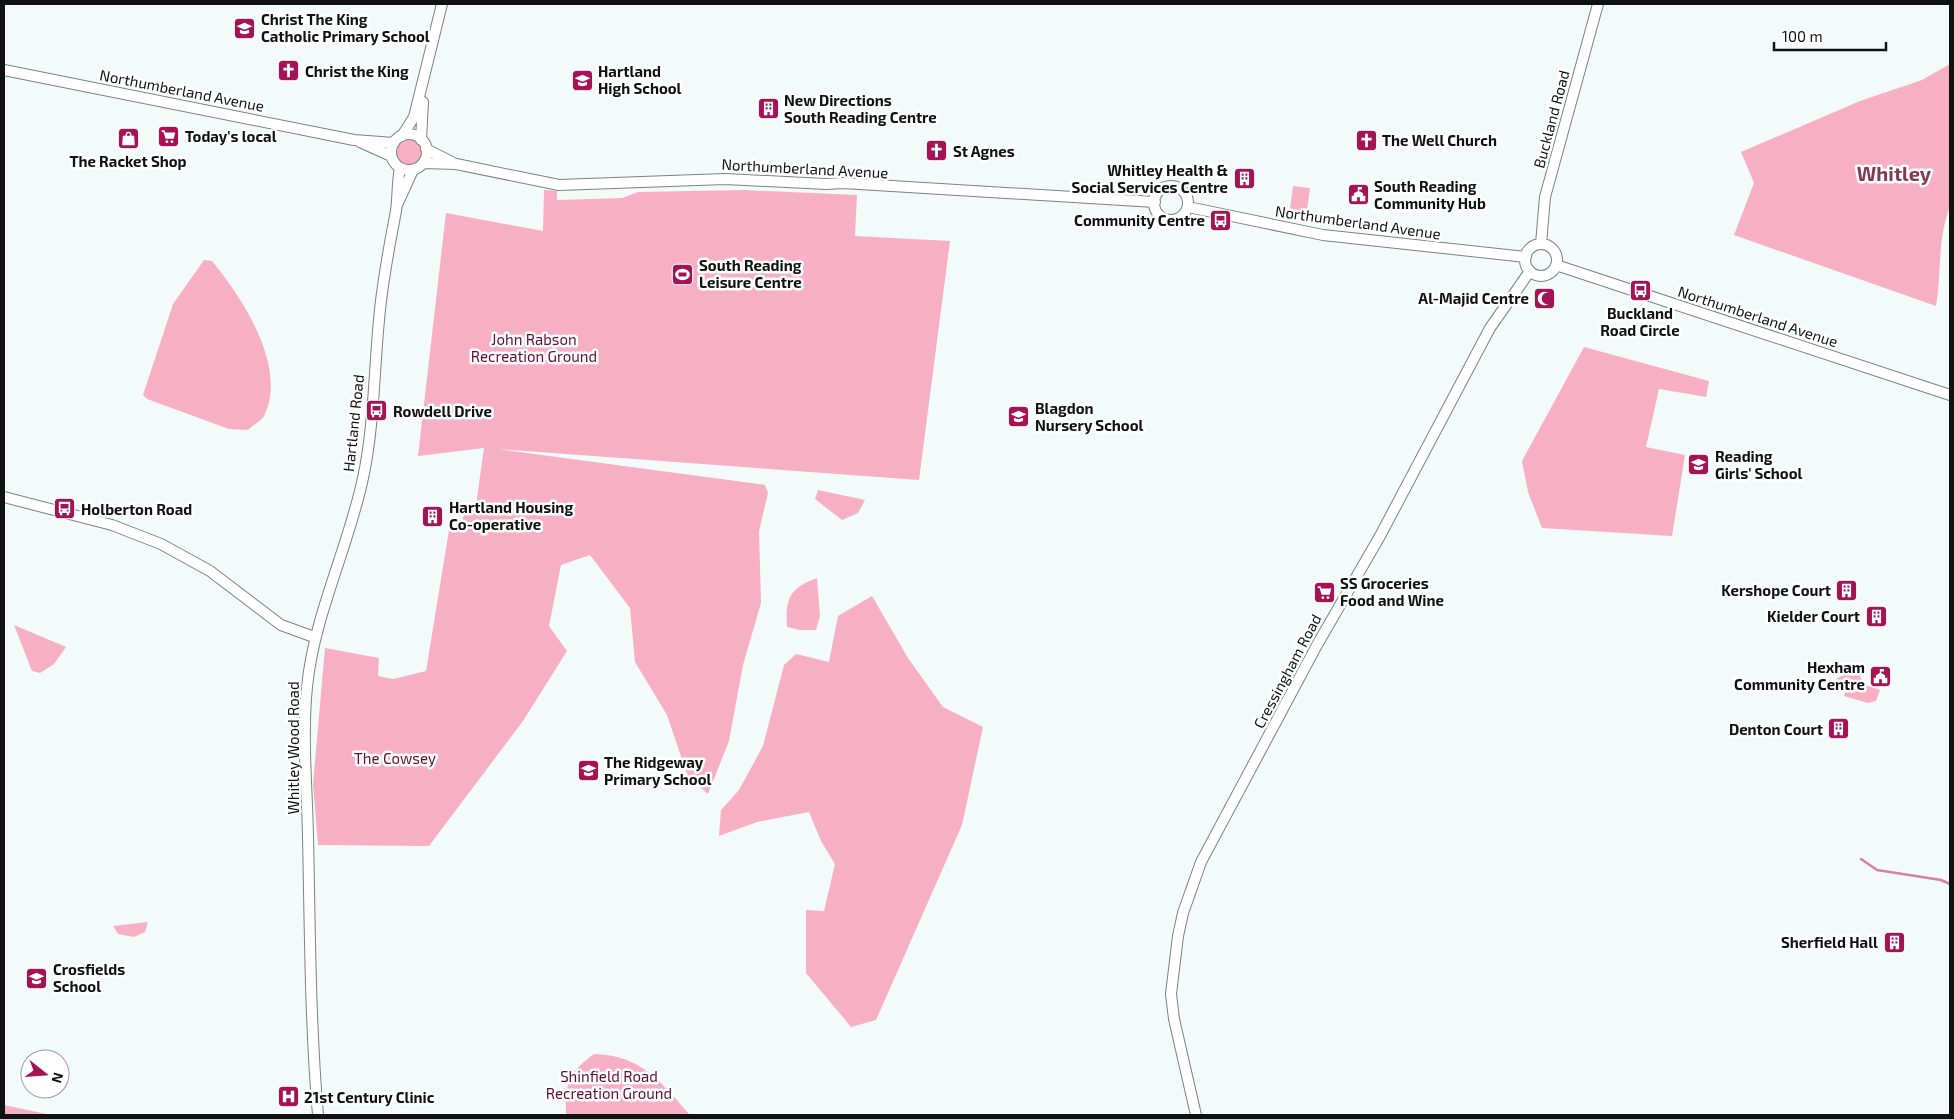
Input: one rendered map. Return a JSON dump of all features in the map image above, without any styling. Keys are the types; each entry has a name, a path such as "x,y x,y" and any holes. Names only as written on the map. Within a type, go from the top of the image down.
{"street":[{"path":"426,74 421,119 424,163 413,170 400,168 391,156 398,140 414,117 442,4"},
{"name":"Buckland Road","path":"1541,244 1545,197 1598,4"},
{"name":"Northumberland Avenue","path":"4,70 354,140 398,140"},
{"path":"398,140 409,134 424,144"},
{"name":"Northumberland Avenue","path":"354,140 391,156"},
{"name":"Northumberland Avenue","path":"424,144 456,164"},
{"name":"Northumberland Avenue","path":"424,163 456,164 559,186 725,179 826,184 843,183 1155,202"},
{"name":"Hartland Road","path":"314,637 351,528 364,476 370,433 379,313 396,207 400,168"},
{"name":"Hartland Road","path":"396,207 413,170"},
{"path":"1174,187 1184,192 1188,207 1182,216 1170,220 1159,215 1155,202 1159,192 1164,188 1174,187"},
{"name":"Northumberland Avenue","path":"1188,207 1323,235 1526,257"},
{"path":"1541,244 1550,246 1555,252 1556,265 1554,270 1545,275 1534,274 1530,271 1526,257 1532,247 1541,244"},
{"name":"Northumberland Avenue","path":"1556,265 1950,395"},
{"name":"Cressingham Road","path":"1196,1115 1170,994 1180,928 1202,862 1317,645 1380,536 1490,328 1530,271"},
{"path":"4,497 112,525 161,544 210,571 281,625 314,637"},
{"name":"Whitley Wood Road","path":"314,637 307,688 305,723 313,1048 318,1115"}],"green space":[{"path":"1950,64 1950,207 1941,243 1936,306 1734,235 1754,183 1741,152 1860,101 1922,80"},
{"path":"410,138 420,142 424,152 420,162 410,166 400,162 396,152 400,142"},
{"path":"1293,186 1310,188 1306,218 1289,216"},
{"path":"544,190 557,191 557,200 622,198 638,192 744,190 857,195 855,236 950,241 919,480 497,449 765,485 768,493 759,531 761,603 743,665 729,741 708,794 688,777 667,715 635,662 630,608 590,555 561,565 549,626 567,651 523,721 429,846 318,845 313,784 325,648 379,658 378,676 393,679 426,671 449,530 461,523 468,505 476,505 484,448 418,456 446,213 543,231"},
{"path":"204,260 212,261 236,293 258,333 266,354 270,375 270,395 264,416 248,430 229,429 147,399 143,395 173,304"},
{"path":"1584,347 1709,381 1706,397 1659,389 1646,447 1685,455 1672,536 1542,528 1528,492 1522,461"},
{"path":"818,490 865,500 858,513 842,520 815,499"},
{"path":"817,578 820,616 816,630 800,630 787,627 788,601 791,595 801,586"},
{"path":"872,596 908,658 943,707 983,727 962,825 876,1020 851,1027 806,973 806,910 824,911 835,864 821,841 809,812 757,822 719,836 721,810 739,790 763,746 784,665 796,654 829,662 838,616"},
{"path":"14,625 66,647 54,664 40,673 32,671"},
{"path":"1856,668 1862,680 1842,691 1836,679"},
{"path":"1859,683 1880,690 1876,701 1868,703 1844,696 1846,690"},
{"path":"148,922 145,932 134,937 118,934 113,926"},
{"name":"Shinfield Road Recreation Ground","path":"594,1054 625,1059 649,1072 690,1115 566,1115 566,1095 573,1073"},
{"path":"4,1105 51,1115 4,1115"}],"waterway":[{"path":"1861,859 1877,870 1941,880 1950,884"}],"place":[{"name":"Christ The King Catholic Primary School","path":"245,28"},
{"name":"Christ the King","path":"289,71"},
{"name":"Hartland High School","path":"582,80"},
{"name":"New Directions South Reading Centre","path":"768,109"},
{"name":"Today's local","path":"169,136"},
{"name":"The Racket Shop","path":"128,138"},
{"name":"The Well Church","path":"1366,140"},
{"name":"St Agnes","path":"937,151"},
{"name":"Whitley Health & Social Services Centre","path":"1244,179"},
{"name":"South Reading Community Hub","path":"1358,195"},
{"name":"Community Centre","path":"1221,220"},
{"name":"South Reading Leisure Centre","path":"683,274"},
{"name":"Buckland Road Circle","path":"1640,290"},
{"name":"Al-Majid Centre","path":"1545,298"},
{"name":"Rowdell Drive","path":"377,411"},
{"name":"Blagdon Nursery School","path":"1019,417"},
{"name":"Reading Girls' School","path":"1699,465"},
{"name":"Holberton Road","path":"65,509"},
{"name":"Hartland Housing Co-operative","path":"433,516"},
{"name":"Kershope Court","path":"1847,590"},
{"name":"SS Groceries Food and Wine","path":"1324,592"},
{"name":"Kielder Court","path":"1876,616"},
{"name":"Hexham Community Centre","path":"1881,676"},
{"name":"Denton Court","path":"1839,729"},
{"name":"The Ridgeway Primary School","path":"588,771"},
{"name":"Sherfield Hall","path":"1894,942"},
{"name":"Crosfields School","path":"37,978"},
{"name":"21st Century Clinic","path":"288,1097"}],"district":[{"name":"Whitley","path":"1894,173"}],"park label":[{"name":"John Rabson Recreation Ground","path":"534,348"},
{"name":"The Cowsey","path":"395,758"}]}
